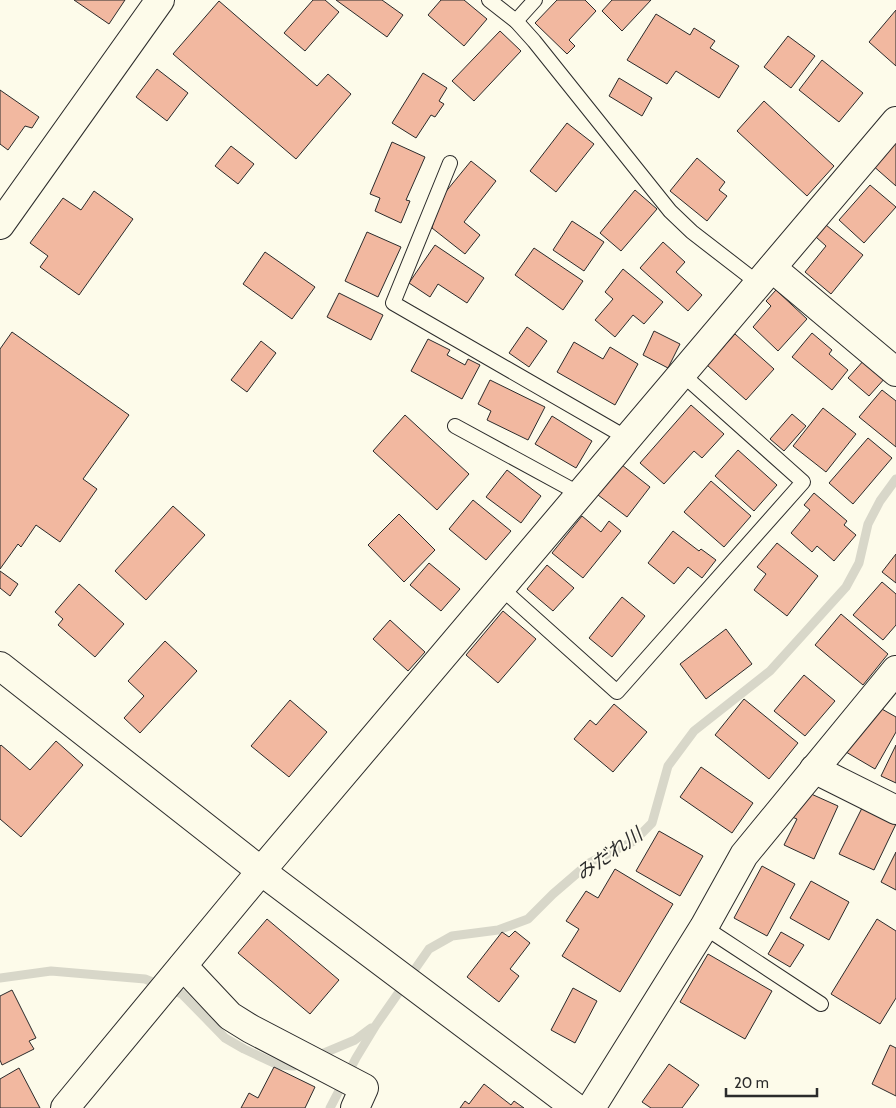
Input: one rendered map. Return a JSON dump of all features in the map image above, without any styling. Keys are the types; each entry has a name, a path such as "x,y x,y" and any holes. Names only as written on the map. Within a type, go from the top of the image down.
{"street":[{"path":"0,225 160,0"},
{"path":"65,1108 261,871 896,120"},
{"path":"765,276 896,372"},
{"path":"0,666 261,871 576,1108"},
{"path":"591,1108 704,927 744,855 896,670"},
{"path":"814,769 896,810"},
{"path":"183,966 230,1016 251,1029 364,1088 355,1108"}],"lane":[{"path":"489,0 516,21 534,41 670,212 692,232 765,276"},
{"path":"516,21 535,0"},
{"path":"450,163 394,303 627,438"},
{"path":"501,588 617,692 803,482 682,374"},
{"path":"455,426 580,494"},
{"path":"704,927 821,1004"}],"building":[{"path":"74,0 125,0 109,24"},
{"path":"313,0 325,0 339,12 305,51 284,33"},
{"path":"336,0 382,0 403,15 387,37"},
{"path":"441,0 464,0 487,19 464,46 428,15"},
{"path":"557,0 585,0 596,11 569,40 575,46 567,54 535,23"},
{"path":"612,0 651,0 622,31 602,11"},
{"path":"219,1 317,86 328,74 351,94 296,159 173,54"},
{"path":"896,10 896,66 869,42"},
{"path":"656,14 690,35 694,28 715,41 710,48 739,66 719,98 676,71 667,84 627,60"},
{"path":"500,31 521,51 474,101 452,81"},
{"path":"788,36 815,56 791,88 764,67"},
{"path":"822,60 863,93 839,122 799,90"},
{"path":"157,69 188,93 167,121 136,97"},
{"path":"423,73 447,88 439,101 444,104 435,117 431,115 416,138 392,123"},
{"path":"619,78 652,98 642,116 609,96"},
{"path":"0,90 39,117 32,128 25,126 8,150 0,144"},
{"path":"764,101 834,166 807,196 737,131"},
{"path":"567,123 594,144 556,192 530,171"},
{"path":"896,141 896,186 871,164"},
{"path":"392,142 425,157 406,200 410,201 401,223 375,211 380,198 370,194"},
{"path":"231,146 254,164 238,184 215,166"},
{"path":"697,158 725,182 719,190 727,196 707,221 670,191"},
{"path":"471,161 496,181 464,222 480,235 465,254 432,228 439,200"},
{"path":"870,185 896,207 864,243 839,220"},
{"path":"635,190 657,209 621,251 600,233"},
{"path":"94,191 133,219 79,295 40,267 48,256 30,243 63,198 81,210"},
{"path":"572,221 604,242 584,271 553,250"},
{"path":"826,225 863,255 831,294 805,272 826,246 816,237"},
{"path":"367,232 401,247 378,297 345,281"},
{"path":"663,242 685,262 676,272 702,295 688,311 640,268"},
{"path":"435,245 484,278 467,303 438,284 430,297 409,283"},
{"path":"534,248 583,281 563,310 515,275"},
{"path":"265,252 315,287 292,319 243,284"},
{"path":"623,269 663,302 644,324 633,315 615,337 595,320 613,299 605,292"},
{"path":"776,290 807,319 778,351 753,327 771,306 766,301"},
{"path":"339,293 383,315 371,340 327,317"},
{"path":"527,327 547,341 529,367 509,353"},
{"path":"654,331 680,344 668,368 643,355"},
{"path":"12,332 129,415 83,479 97,489 60,542 36,525 21,547 18,544 0,569 0,349"},
{"path":"812,333 832,350 829,354 848,370 832,390 792,357"},
{"path":"735,334 774,369 746,400 707,365"},
{"path":"428,339 450,350 447,355 465,365 468,359 480,365 462,399 411,371"},
{"path":"261,341 276,353 247,392 231,380"},
{"path":"574,342 603,359 610,347 638,364 615,405 557,372"},
{"path":"865,359 886,377 869,396 848,378"},
{"path":"490,380 545,407 528,440 487,420 491,411 478,404"},
{"path":"882,390 896,401 896,447 859,417"},
{"path":"691,405 724,434 702,458 694,451 664,484 640,463"},
{"path":"823,408 856,434 826,472 793,446"},
{"path":"792,414 806,426 784,451 770,439"},
{"path":"405,415 469,474 437,510 373,451"},
{"path":"552,416 592,441 576,468 535,444"},
{"path":"868,438 892,458 853,504 829,483"},
{"path":"738,450 777,485 754,511 715,476"},
{"path":"622,465 650,487 627,517 598,495"},
{"path":"507,470 541,496 521,523 486,497"},
{"path":"711,481 751,516 724,547 684,512"},
{"path":"814,493 847,521 844,525 856,535 834,561 817,546 812,552 791,533 810,510 804,505"},
{"path":"473,500 511,531 486,560 449,529"},
{"path":"173,506 205,535 146,600 115,571"},
{"path":"399,514 435,550 404,582 368,545"},
{"path":"582,516 601,532 609,521 621,531 583,578 552,553"},
{"path":"673,531 699,551 701,549 716,560 702,578 688,567 674,584 648,563"},
{"path":"777,543 818,576 787,616 754,590 766,574 757,567"},
{"path":"896,554 896,583 882,572"},
{"path":"429,563 460,589 441,611 410,585"},
{"path":"547,565 574,588 553,611 527,589"},
{"path":"0,571 18,584 10,596 0,588"},
{"path":"882,582 896,594 896,625 883,640 853,615"},
{"path":"79,584 124,624 95,657 58,625 63,619 55,612"},
{"path":"622,597 645,616 612,657 589,638"},
{"path":"503,611 536,639 498,683 466,655"},
{"path":"841,614 888,654 863,685 815,645"},
{"path":"390,620 425,652 408,671 373,639"},
{"path":"726,629 752,664 706,699 680,664"},
{"path":"165,641 197,671 140,733 124,718 144,696 128,681"},
{"path":"804,675 835,701 805,736 774,711"},
{"path":"744,699 798,743 769,779 715,735"},
{"path":"290,700 327,732 289,777 251,746"},
{"path":"614,704 647,732 613,772 574,739 590,720 596,725"},
{"path":"873,704 896,717 896,732 875,769 846,752"},
{"path":"56,741 83,765 21,837 0,819 0,746 30,770"},
{"path":"896,745 896,783 881,776"},
{"path":"701,767 753,803 732,833 680,797"},
{"path":"809,793 838,806 814,859 784,845 797,819 787,815"},
{"path":"864,804 896,824 874,870 839,854"},
{"path":"659,831 703,856 680,896 636,871"},
{"path":"896,852 896,890 881,882"},
{"path":"762,866 795,884 767,936 734,918"},
{"path":"615,869 673,904 620,992 562,956 579,929 566,921 586,891 598,898"},
{"path":"811,881 849,902 829,940 790,918"},
{"path":"267,919 339,980 310,1014 238,953"},
{"path":"877,919 896,931 896,998 880,1024 831,994"},
{"path":"515,931 530,943 510,969 519,976 499,1002 467,977 502,932 509,937"},
{"path":"781,932 804,945 790,967 768,954"},
{"path":"708,954 772,991 745,1039 680,1002"},
{"path":"573,988 597,1001 575,1043 551,1030"},
{"path":"12,990 36,1038 29,1041 34,1049 2,1065 0,1060 0,996"},
{"path":"890,1045 896,1048 896,1096 872,1084"},
{"path":"669,1064 699,1085 682,1108 651,1108 642,1102"},
{"path":"274,1067 315,1087 305,1108 241,1108 249,1093 258,1098"},
{"path":"19,1068 40,1108 0,1108 0,1079"},
{"path":"484,1084 511,1105 514,1101 524,1108 460,1108 465,1101 469,1104"}],"waterway":[{"name":"みだれ川","path":"330,1108 376,1025 429,949 452,936 498,930 528,919 553,894 589,863 634,841 652,823 668,766 694,731 770,671 846,587 859,563 868,524 880,501 896,479"},
{"path":"0,978 51,971 145,979 182,994 225,1038 244,1049 278,1065 294,1066 302,1063"},
{"path":"317,1056 355,1040 371,1028"}]}
